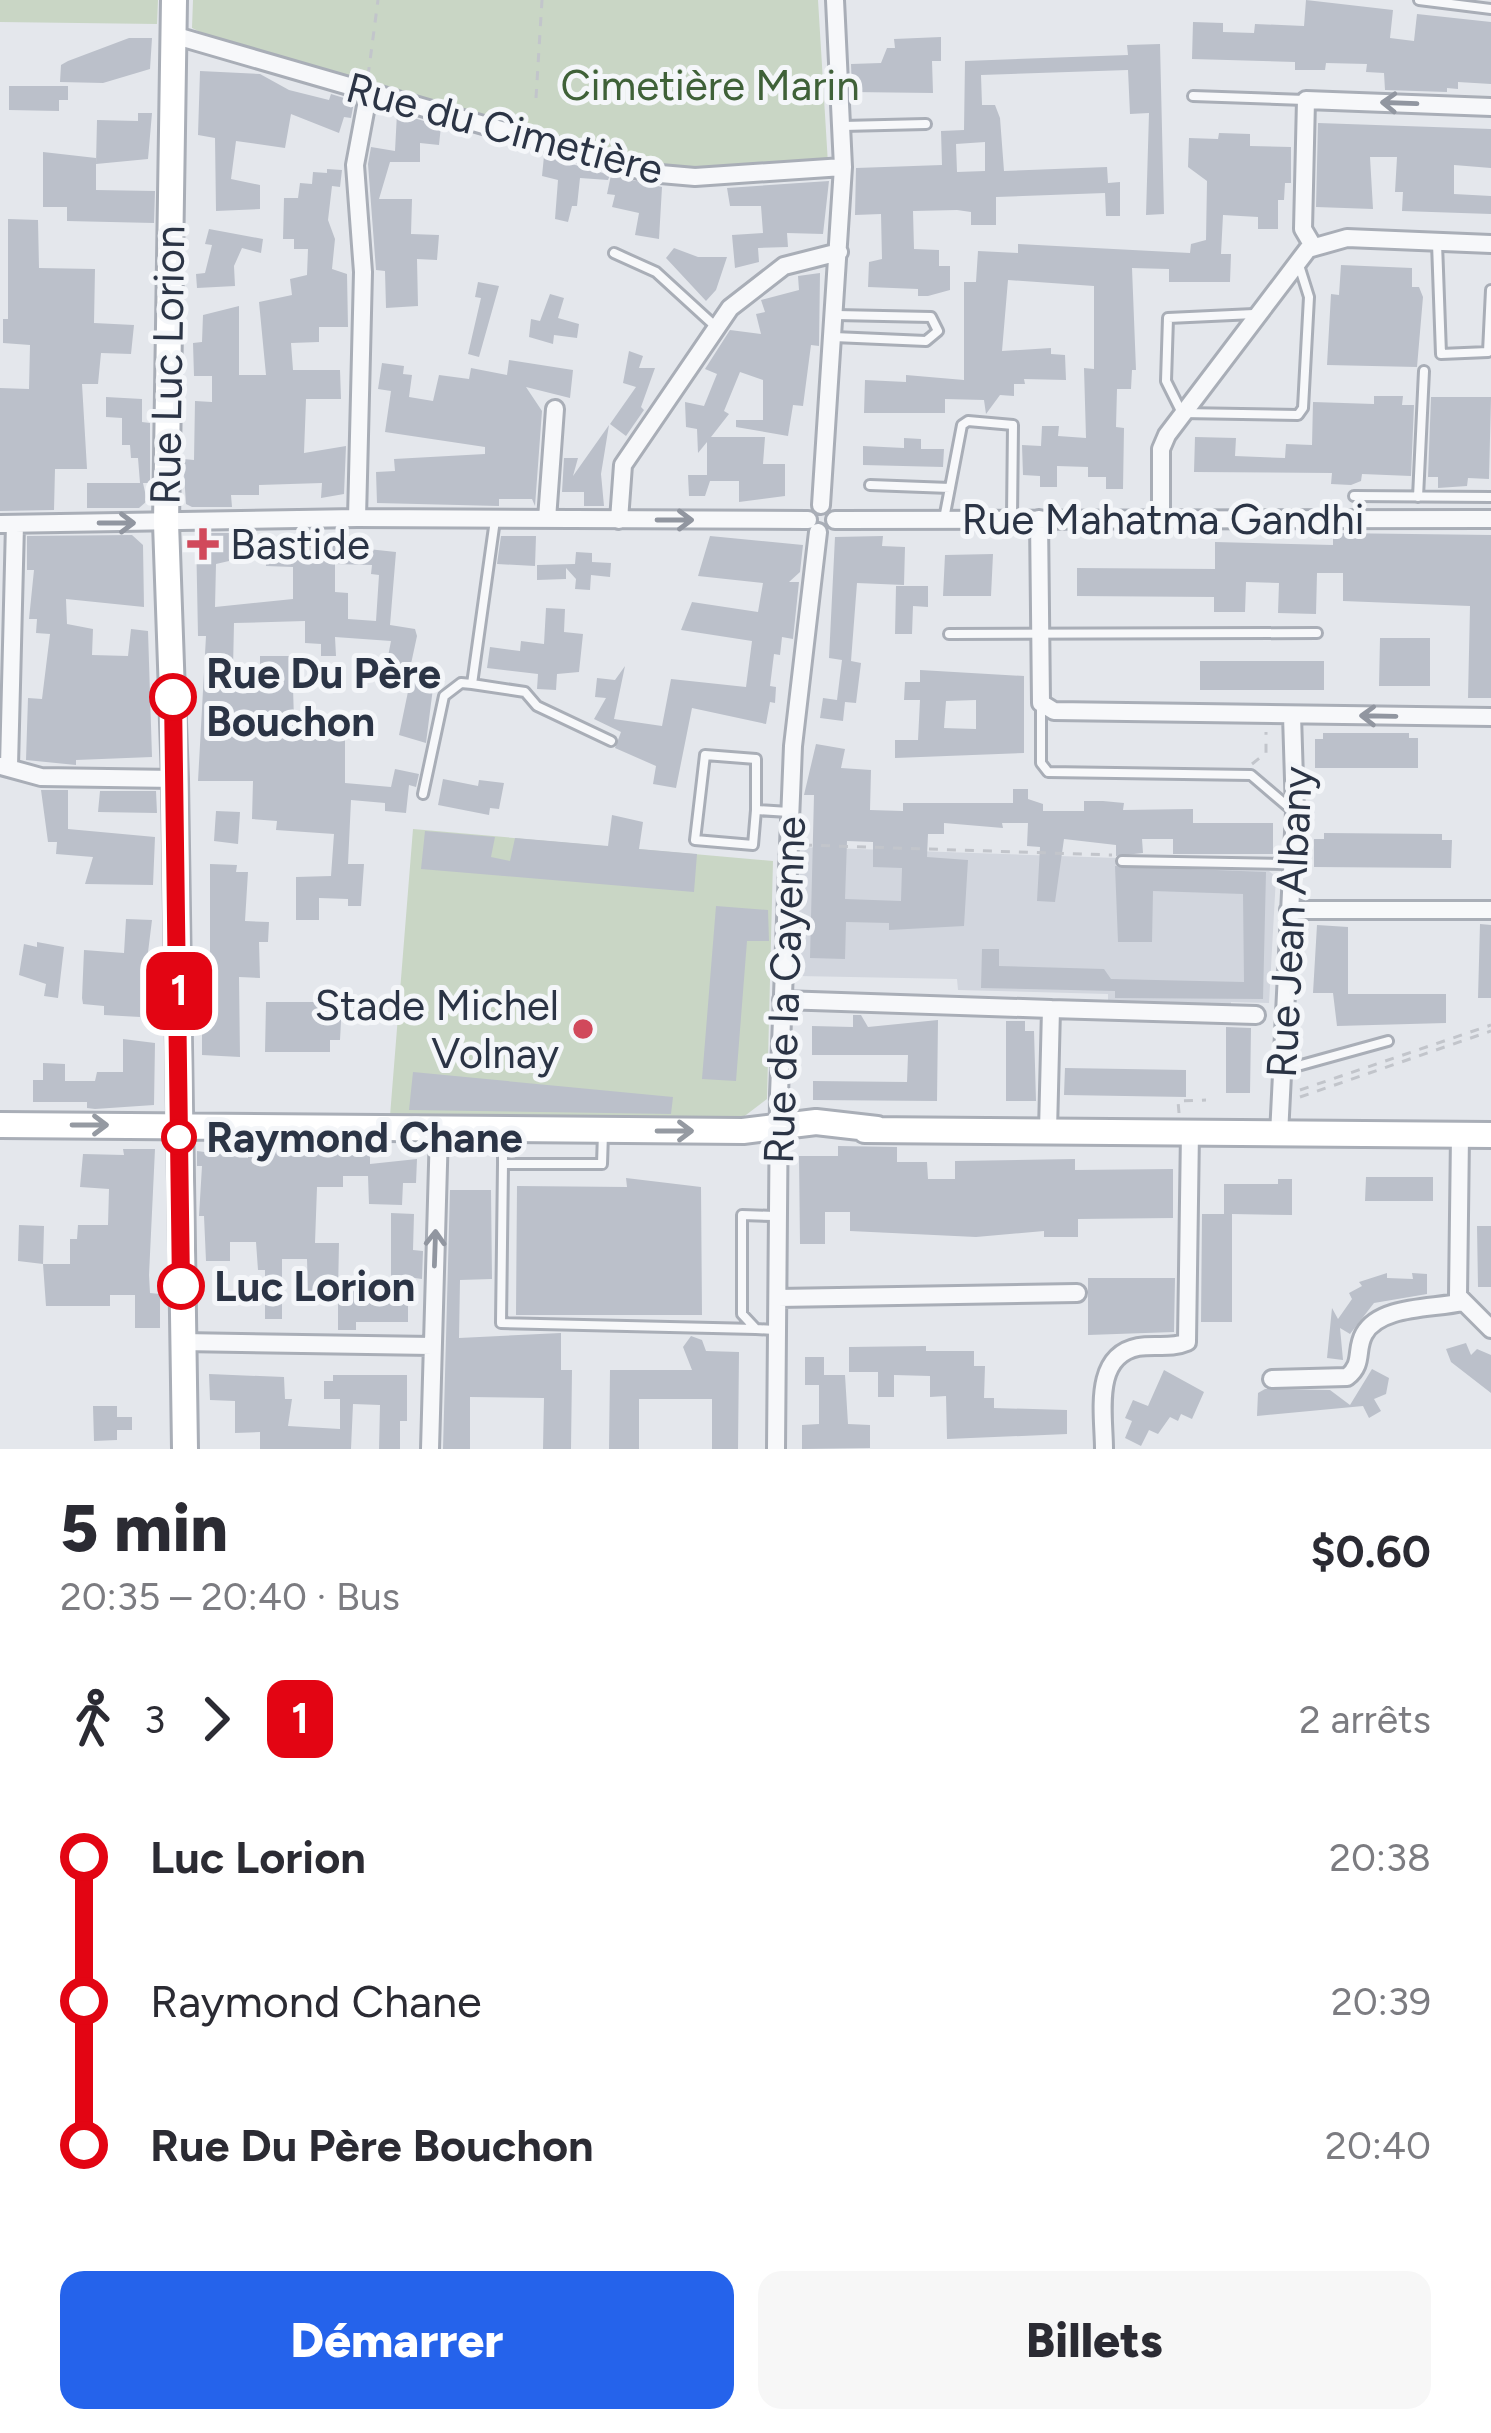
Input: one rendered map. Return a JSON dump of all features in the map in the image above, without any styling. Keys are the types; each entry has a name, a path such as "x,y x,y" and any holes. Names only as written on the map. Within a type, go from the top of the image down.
{"street":[{"name":"Rue Luc Lorion","path":"174,0 166,523 176,778 185,1449"},
{"path":"176,778 41,777 5,766 8,524 547,519 830,529 835,520 821,505 843,167 835,0"},
{"name":"Rue du Cimetière","path":"173,34 672,176 843,167"},
{"path":"357,518 363,272 355,164 367,90"},
{"path":"1313,246 1303,229 1306,100 1491,107"},
{"path":"1161,519 1161,448 1296,259 1313,246 1347,238 1491,244"},
{"path":"620,520 623,465 716,327 760,280 812,256 838,252"},
{"path":"547,519 555,409"},
{"path":"813,526 812,509 821,505"},
{"path":"1039,519 1041,703"},
{"name":"Rue Mahatma Gandhi","path":"835,520 1491,519"},
{"name":"Rue de la Cayenne","path":"776,1449 782,1000 790,812 813,526"},
{"name":"Rue Jean Albany","path":"1041,703 1054,711 1292,716 1294,812 1281,1070 1283,1115"},
{"path":"1292,716 1491,717"},
{"path":"1289,910 1491,910"},
{"path":"782,1000 1256,1015"},
{"path":"1048,1131 1051,1009"},
{"path":"0,1125 1048,1131 1283,1115 1343,1133 1491,1135"},
{"path":"1104,1449 1105,1377 1111,1364 1137,1347 1187,1342 1183,1125"},
{"path":"430,1449 439,1130"},
{"path":"1460,1135 1456,1277 1462,1302 1491,1329"},
{"path":"778,1298 1077,1293"},
{"path":"1272,1379 1347,1378 1360,1361 1363,1335 1382,1316 1462,1302"},
{"path":"182,1342 432,1346"}],"lane":[{"path":"1419,0 1491,9"},
{"path":"1193,96 1306,100"},
{"path":"842,127 926,124"},
{"path":"1437,242 1442,354 1488,352 1491,290"},
{"path":"614,253 656,272 716,327"},
{"path":"1256,314 1168,318 1166,381 1182,413 1298,415 1310,297 1296,259"},
{"path":"833,337 926,340 938,331 931,317 835,314"},
{"path":"1418,497 1424,370"},
{"path":"944,519 964,422 1011,422 1012,519"},
{"path":"870,485 950,488"},
{"path":"1354,496 1491,497"},
{"path":"472,684 495,519"},
{"path":"949,634 1317,634"},
{"path":"423,794 444,696 461,683 525,692 537,706 611,741"},
{"path":"1041,703 1041,763 1048,772 1251,775 1294,812"},
{"path":"705,755 756,759 756,810 754,845 694,840 705,755"},
{"path":"756,810 790,812"},
{"path":"1122,861 1292,864"},
{"path":"1281,1070 1298,1070 1388,1041"},
{"path":"503,1131 502,1323 776,1330"},
{"path":"503,1164 602,1164 603,1131"},
{"path":"756,1330 742,1314 742,1215 777,1216"}],"path":[{"path":"367,90 378,0"},
{"path":"536,98 542,0"},
{"path":"1243,771 1266,753 1266,724"},
{"path":"789,844 1119,855 1122,861"},
{"path":"1283,1115 1491,1028"},
{"path":"1283,1115 1491,1028"},
{"path":"1183,1125 1178,1101 1206,1100"}],"shaded area":[{"path":"800,847 1117,858 1118,866 1269,871 1276,877 1269,1003 1231,1002 1231,1009 1108,1007 1108,994 958,990 957,979 798,976"}],"green space":[{"path":"0,0 158,0 157,24 0,22"},
{"name":"Cimetière Marin","path":"193,0 818,0 828,164 684,173 649,166 210,37 192,28"},
{"name":"Stade Michel Volnay","path":"413,829 773,861 767,1099 742,1118 390,1116"}],"building":[{"path":"1306,0 1393,10 1390,38 1414,41 1417,14 1491,22 1491,84 1458,82 1458,89 1447,88 1447,92 1385,90 1384,73 1366,72 1367,64 1326,63 1325,70 1295,70 1295,62 1192,59 1193,22 1223,23 1223,32 1254,33 1255,24 1304,26"},
{"path":"941,37 941,61 932,61 933,93 852,92 851,64 881,63 887,48 895,48 894,39"},
{"path":"129,38 152,38 150,69 103,83 60,82 61,65"},
{"path":"1160,44 1164,214 1146,215 1149,113 1130,114 1128,70 981,75 982,105 995,105 1000,118 1004,171 1107,167 1108,183 1120,182 1120,216 1106,216 1105,193 996,197 996,225 971,225 971,212 913,211 914,249 939,250 939,266 950,266 950,290 918,296 918,289 868,287 869,262 882,259 881,214 855,215 856,168 942,165 941,131 964,130 965,61 1128,55 1127,45","holes":["985,142 985,171 957,172 956,144"]},
{"path":"200,71 260,74 289,90 329,100 331,94 344,98 354,102 351,118 344,117 339,133 291,114 285,148 236,141 231,179 260,185 260,209 216,211 215,138 198,135"},
{"path":"9,86 68,86 68,100 59,100 59,111 9,110"},
{"path":"138,113 152,113 148,159 96,164 97,120 138,121"},
{"path":"397,113 441,126 439,145 420,143 420,162 390,162 379,199 412,199 411,234 439,235 437,260 417,259 418,306 386,308 385,271 376,270 368,164 371,147 395,151"},
{"path":"1318,123 1491,129 1491,168 1454,165 1454,194 1491,196 1491,214 1402,211 1403,192 1395,192 1397,157 1370,157 1373,209 1316,207"},
{"path":"1219,133 1250,134 1250,146 1291,147 1291,183 1285,183 1284,200 1278,200 1278,229 1258,229 1258,217 1223,215 1221,254 1231,254 1230,282 1169,282 1169,269 1132,268 1136,370 1132,370 1131,389 1117,389 1116,427 1124,428 1123,489 1106,489 1106,477 1088,477 1088,467 1057,466 1057,487 1040,487 1040,476 1023,475 1022,445 1041,446 1042,426 1059,426 1058,436 1086,438 1084,368 1094,369 1094,286 1008,280 1002,351 1051,348 1051,354 1065,355 1066,380 1024,379 1025,384 1014,384 1014,396 1000,395 986,414 984,400 945,399 945,413 864,413 865,380 906,382 906,375 964,380 964,282 976,282 978,251 1018,253 1018,244 1190,253 1191,244 1206,240 1207,181 1188,167 1189,138 1218,139"},
{"path":"43,152 96,158 96,190 155,191 154,223 67,221 67,207 43,207"},
{"path":"544,156 610,175 608,180 580,178 577,206 572,206 568,222 555,219 558,180 542,176"},
{"path":"327,169 342,170 340,187 332,186 328,220 335,239 332,269 347,274 348,327 319,327 319,342 291,343 293,370 340,370 341,399 306,399 304,453 346,446 344,494 321,498 322,483 259,485 259,495 231,495 232,507 192,507 186,504 183,459 194,460 195,401 212,402 212,376 194,376 193,343 202,342 203,315 239,306 239,375 266,375 259,302 292,295 290,279 307,275 308,249 294,249 294,239 283,239 284,198 298,198 300,183 312,184 313,172 327,173"},
{"path":"611,175 662,187 659,239 635,235 639,213 612,207 615,195 607,194"},
{"path":"829,181 823,234 787,233 788,247 758,248 759,262 735,268 732,235 763,233 761,206 730,206 727,188"},
{"path":"8,219 38,220 39,268 95,269 94,323 134,325 131,354 101,353 98,384 82,384 87,469 55,469 54,510 0,511 0,388 29,389 30,345 3,343 3,319 8,319"},
{"path":"209,229 263,239 261,253 242,248 234,266 235,286 197,288 196,274 205,273 212,245 205,244"},
{"path":"674,248 698,257 727,257 716,290 706,301 666,258"},
{"path":"1341,265 1412,268 1412,287 1419,287 1423,297 1417,367 1327,365 1331,294 1339,295"},
{"path":"820,273 819,346 811,345 803,406 793,405 788,436 736,427 736,420 763,420 763,380 740,372 724,411 729,414 711,437 765,437 763,464 785,464 785,496 739,502 739,481 710,481 705,496 689,496 688,475 707,475 707,442 698,453 697,429 686,427 685,402 704,406 717,374 705,369 730,330 761,334 756,314 765,312 761,300 799,290 798,276"},
{"path":"478,282 499,286 479,357 468,354 481,298 475,297"},
{"path":"550,294 564,298 558,318 579,324 577,338 554,335 553,344 529,337 531,319 540,321"},
{"path":"629,351 643,356 639,368 655,368 641,407 644,410 626,436 610,424 636,387 623,383"},
{"path":"509,360 573,370 570,398 526,387 542,411 535,506 532,499 499,499 499,506 377,503 376,472 395,471 394,459 485,454 485,447 385,432 391,391 378,389 382,363 404,366 403,374 412,375 409,397 433,401 439,375 469,379 471,368 507,375"},
{"path":"1374,396 1403,396 1402,405 1414,405 1411,476 1362,474 1361,481 1351,485 1331,484 1332,473 1194,472 1195,437 1236,438 1235,456 1285,458 1286,444 1312,445 1313,402 1374,404"},
{"path":"106,397 142,399 142,422 150,423 150,483 143,483 147,501 139,508 87,508 87,483 140,483 138,458 131,458 130,445 122,445 122,418 106,417"},
{"path":"1431,397 1491,397 1489,479 1468,478 1467,486 1438,488 1438,477 1428,477"},
{"path":"609,425 601,474 604,506 584,506 584,492 562,492 564,458 578,458 573,476"},
{"path":"904,438 921,439 921,449 944,449 943,467 863,465 863,446 904,448"},
{"path":"196,533 229,533 229,561 216,564 215,607 293,599 293,567 266,566 265,538 396,552 390,625 415,629 417,636 406,687 383,682 391,641 335,637 336,656 321,656 321,644 305,643 305,621 234,623 233,669 260,669 260,656 292,656 294,720 301,720 301,726 345,725 345,783 391,787 395,769 419,774 416,787 409,785 406,813 385,811 385,803 351,800 348,864 364,864 361,906 348,906 348,899 319,898 319,920 296,920 296,877 331,876 334,834 276,830 277,821 252,819 253,781 198,781 206,636 198,636","holes":["335,564 372,565 371,574 379,575 376,621 348,619 348,593 335,592"]},
{"path":"1333,533 1491,535 1491,698 1468,698 1470,606 1343,601 1343,573 1317,573 1316,614 1278,613 1279,583 1246,582 1245,612 1214,612 1214,597 1077,596 1077,568 1215,569 1215,542 1333,545"},
{"path":"132,535 143,545 144,607 66,599 67,624 93,629 92,655 128,656 131,629 148,631 152,757 76,760 76,765 26,760 28,698 42,699 50,634 36,633 37,619 29,619 34,570 27,570 27,536"},
{"path":"501,536 536,536 535,566 497,564"},
{"path":"710,536 803,545 800,572 789,582 799,582 793,639 782,637 780,655 774,654 770,686 776,687 775,703 770,702 766,724 692,708 676,788 653,784 656,766 615,748 621,732 594,719 606,698 595,697 597,678 615,680 625,666 614,719 662,726 671,679 746,687 752,641 681,630 692,602 758,612 763,583 698,576"},
{"path":"883,536 882,546 905,547 904,585 857,583 851,661 861,663 856,703 845,702 843,721 820,718 823,698 837,700 842,660 829,658 835,537"},
{"path":"576,552 592,553 592,562 611,563 610,577 591,575 590,590 575,589 576,579 566,568 566,579 537,580 537,565 575,564"},
{"path":"993,554 991,596 943,596 945,555"},
{"path":"896,586 928,586 928,607 913,606 912,634 895,634"},
{"path":"546,608 565,609 564,632 583,634 579,672 557,674 556,690 537,689 538,674 487,668 490,647 520,651 521,641 544,644"},
{"path":"1380,638 1430,638 1430,686 1379,686"},
{"path":"1200,661 1324,661 1324,690 1200,690"},
{"path":"920,670 1024,676 1024,753 895,758 895,740 918,740 920,700 904,700 905,682 920,682","holes":["976,700 976,729 944,728 946,701"]},
{"path":"410,682 433,688 426,743 399,735"},
{"path":"1323,733 1409,733 1409,738 1418,738 1418,768 1315,768 1315,739 1323,739"},
{"path":"816,744 845,749 841,768 871,770 870,810 903,811 903,803 1013,803 1013,789 1028,789 1028,799 1043,804 1043,811 1084,811 1084,801 1103,801 1124,803 1123,810 1193,809 1193,823 1273,823 1273,854 1173,854 1173,839 1142,839 1143,853 1116,856 1116,845 1064,839 1055,902 1037,901 1040,847 1027,846 1028,823 1002,823 1003,828 944,823 944,834 928,834 927,857 968,860 964,926 889,930 889,923 846,922 845,959 810,958 814,795 804,795","holes":["847,841 873,842 873,867 902,868 901,901 845,899"]},
{"path":"443,779 478,786 479,780 504,783 499,809 490,808 489,815 438,805"},
{"path":"41,790 68,790 68,829 155,837 153,885 85,884 93,857 56,854 57,842 48,842"},
{"path":"100,791 156,791 157,813 98,812"},
{"path":"216,811 240,812 238,844 214,841"},
{"path":"612,815 643,822 639,849 697,854 694,892 421,869 425,831 495,837 491,857 510,861 515,838 608,846"},
{"path":"1324,833 1442,834 1442,840 1452,840 1451,868 1314,867 1314,839 1324,839"},
{"path":"210,864 237,865 236,872 248,872 245,921 269,922 268,942 259,942 260,978 239,977 240,1057 202,1055 202,997 210,998"},
{"path":"1115,866 1266,872 1263,999 1115,998 1115,991 981,988 982,949 999,949 999,966 1104,969 1111,979 1244,982 1243,894 1153,891 1152,942 1118,942"},
{"path":"716,906 768,910 769,941 747,941 736,1081 702,1079"},
{"path":"126,919 152,920 140,1017 104,1015 104,1006 83,1004 82,998 84,950 124,953"},
{"path":"1480,924 1491,925 1491,998 1478,998"},
{"path":"1317,925 1348,927 1348,994 1446,994 1446,1023 1337,1026 1333,993 1313,993"},
{"path":"37,942 64,947 58,998 44,996 46,984 19,975 24,944 37,947"},
{"path":"266,1002 342,1002 340,1040 330,1040 330,1052 265,1052"},
{"path":"853,1015 861,1015 868,1027 938,1020 937,1101 813,1100 813,1081 907,1082 908,1055 812,1055 812,1026 853,1027"},
{"path":"1006,1021 1025,1021 1025,1031 1034,1031 1036,1101 1006,1101"},
{"path":"1226,1027 1251,1028 1250,1093 1226,1093"},
{"path":"123,1039 155,1043 154,1105 95,1109 87,1108 87,1102 33,1102 33,1080 43,1080 43,1063 65,1064 65,1081 95,1081 97,1072 123,1072"},
{"path":"1065,1068 1186,1070 1186,1097 1064,1095"},
{"path":"413,1072 673,1097 671,1114 409,1110"},
{"path":"838,1146 897,1147 897,1162 927,1162 928,1179 955,1179 955,1161 1075,1159 1075,1170 1173,1169 1173,1218 1078,1219 1078,1237 1044,1237 1044,1231 976,1237 850,1231 850,1212 825,1212 825,1244 800,1244 799,1156 838,1156"},
{"path":"248,1148 370,1148 370,1164 417,1159 416,1183 403,1183 402,1205 369,1204 368,1176 343,1176 343,1187 317,1187 315,1243 339,1243 338,1293 308,1292 307,1259 282,1259 282,1319 265,1319 265,1270 258,1270 256,1242 230,1242 230,1261 206,1261 204,1216 199,1216 202,1166 197,1166 197,1151 248,1158"},
{"path":"123,1149 155,1149 149,1275 150,1293 160,1294 160,1328 135,1328 135,1295 110,1295 110,1306 46,1306 43,1264 70,1264 70,1239 77,1239 78,1225 108,1225 109,1189 80,1187 83,1154 124,1155"},
{"path":"1366,1177 1433,1177 1433,1201 1365,1201"},
{"path":"626,1178 701,1187 702,1315 516,1315 517,1186 627,1187"},
{"path":"1278,1179 1292,1179 1292,1215 1232,1214 1232,1322 1201,1322 1202,1214 1224,1214 1224,1184 1278,1184"},
{"path":"450,1190 491,1190 492,1279 460,1280 459,1338 561,1333 561,1370 572,1370 571,1449 543,1449 544,1398 470,1397 470,1449 443,1449"},
{"path":"391,1213 414,1214 413,1250 423,1251 422,1279 408,1277 408,1322 356,1322 356,1330 338,1330 338,1289 391,1289"},
{"path":"19,1225 44,1226 43,1264 18,1261"},
{"path":"1477,1226 1491,1226 1491,1287 1478,1287"},
{"path":"1387,1273 1387,1278 1413,1279 1412,1273 1427,1274 1427,1294 1374,1303 1350,1334 1340,1328 1343,1360 1327,1358 1332,1308 1338,1319 1352,1299 1349,1293 1362,1286 1359,1282"},
{"path":"1088,1278 1175,1278 1174,1332 1088,1335"},
{"path":"691,1336 702,1340 706,1351 739,1352 738,1449 712,1449 712,1399 639,1399 639,1449 609,1449 610,1370 692,1370 683,1347"},
{"path":"1466,1343 1471,1355 1477,1349 1491,1355 1491,1393 1451,1362 1446,1349"},
{"path":"926,1346 926,1351 974,1351 974,1366 985,1366 984,1398 994,1398 994,1408 1067,1410 1067,1434 947,1439 946,1396 930,1397 930,1376 894,1375 894,1397 878,1397 878,1372 849,1372 849,1347"},
{"path":"805,1357 824,1357 824,1375 845,1375 848,1424 870,1425 870,1448 802,1449 802,1425 819,1424 819,1385 805,1385"},
{"path":"1372,1369 1389,1378 1386,1394 1374,1399 1381,1411 1369,1418 1363,1406 1257,1416 1258,1393 1265,1389 1330,1390 1350,1405"},
{"path":"1164,1370 1204,1392 1192,1419 1181,1414 1178,1421 1170,1417 1158,1434 1149,1430 1141,1446 1125,1438 1132,1421 1125,1418 1133,1400 1148,1406"},
{"path":"209,1374 284,1377 285,1399 292,1399 288,1426 340,1429 340,1399 324,1399 324,1381 333,1381 333,1375 407,1375 407,1421 400,1421 400,1449 379,1449 380,1405 353,1404 351,1449 260,1449 260,1432 235,1433 235,1401 210,1400"},
{"path":"93,1406 117,1406 117,1417 132,1417 132,1430 117,1430 117,1440 94,1441"}],"bus line":[{"name":"1","path":"173,697 181,1286"}],"place":[{"name":"Bastide","path":"203,544"},
{"name":"Rue Du Père Bouchon","path":"173,697"},
{"name":"Stade Michel Volnay","path":"583,1029"},
{"name":"Raymond Chane","path":"179,1137"},
{"name":"Luc Lorion","path":"181,1286"}]}
